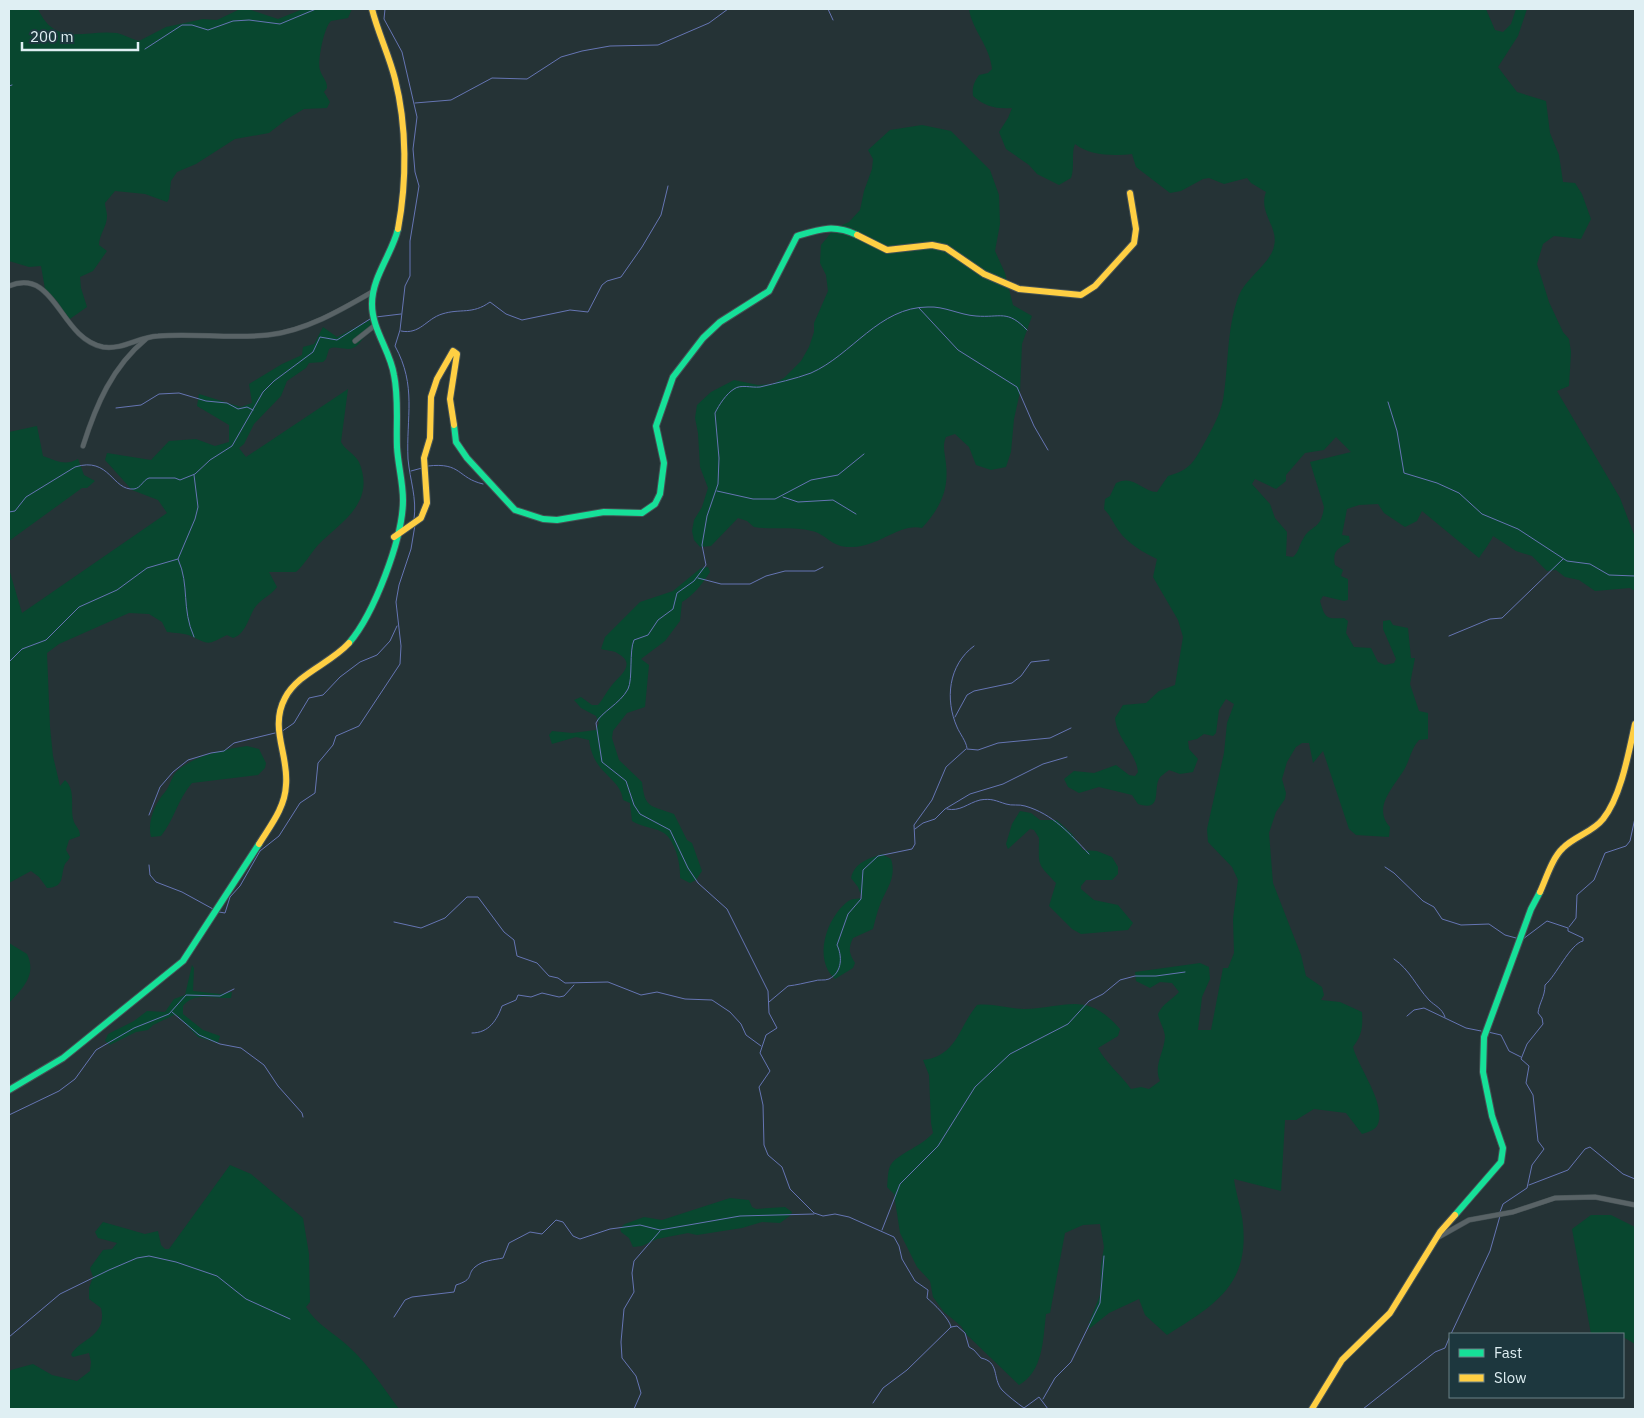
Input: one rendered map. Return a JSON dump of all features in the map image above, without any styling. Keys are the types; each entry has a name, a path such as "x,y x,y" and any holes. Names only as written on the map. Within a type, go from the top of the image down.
{"street":[{"path":"9,1090 52,1065 83,1042 178,966 195,945 278,814 287,795 287,774 278,730 282,703 298,682 338,654 363,624 375,599 394,537 403,499 397,447 398,398 390,360 374,326 372,292 398,233 404,182 399,102 395,80 372,9"},
{"path":"394,537 420,518 427,503 424,458 430,438 431,397 437,379 453,351 457,354 450,398 450,412 456,442 467,458 515,510 543,519 557,520 604,512 642,513 655,504 660,494 664,463 656,431 657,420 673,377 703,338 720,322 761,298 786,261 797,236 816,230 842,228 888,250 932,245 946,248 984,274 1019,289 1081,295 1095,286 1134,243 1136,229 1130,192"},
{"path":"9,286 24,282 40,287 54,300 69,326 92,343 115,348 150,337 269,335 303,326 372,292"},
{"path":"355,342 374,326"},
{"path":"83,446 94,412 107,386 124,360 150,337"},
{"path":"1312,1409 1342,1360 1396,1306 1436,1238 1502,1162 1503,1148 1492,1116 1483,1072 1484,1037 1531,909 1561,849 1573,839 1598,825 1604,818 1624,775 1635,724"},
{"path":"1436,1238 1469,1220 1513,1212 1555,1198 1595,1197 1635,1205"}],"green space":[{"path":"9,9 38,9 45,21 53,29 62,33 117,33 139,41 166,27 203,19 217,20 238,10 248,9 278,19 303,9 352,9 348,18 331,21 328,24 324,37 319,66 327,85 324,92 330,102 327,108 304,109 269,133 235,139 196,164 177,172 171,181 167,202 145,194 115,191 105,203 107,220 99,241 99,245 107,251 93,271 80,277 81,288 87,307 67,321 58,302 45,289 41,266 29,267 9,261"},
{"path":"969,9 1486,9 1495,30 1503,32 1511,24 1516,9 1527,9 1518,36 1498,67 1517,92 1546,101 1550,133 1559,155 1563,182 1575,183 1582,194 1591,219 1581,239 1554,236 1543,244 1537,264 1549,302 1563,332 1569,339 1571,352 1569,386 1557,391 1620,498 1635,537 1635,591 1630,588 1595,591 1579,580 1565,577 1556,570 1547,571 1532,556 1516,551 1493,536 1479,558 1422,511 1417,521 1405,527 1384,513 1378,504 1359,505 1347,509 1342,535 1349,536 1350,542 1337,550 1334,560 1335,565 1343,570 1341,576 1348,579 1348,600 1344,601 1323,596 1320,601 1322,607 1325,615 1328,617 1344,618 1348,621 1346,633 1354,647 1371,648 1378,662 1385,665 1394,663 1396,659 1383,629 1383,621 1390,620 1393,625 1408,628 1411,658 1415,658 1410,684 1419,711 1428,713 1428,739 1419,740 1384,802 1383,811 1390,827 1389,837 1356,835 1349,829 1323,751 1313,763 1309,743 1302,743 1296,747 1287,762 1282,779 1286,793 1285,799 1276,812 1269,833 1273,883 1301,955 1306,976 1322,987 1324,995 1321,1000 1340,1002 1362,1012 1361,1031 1353,1047 1375,1096 1379,1115 1378,1124 1374,1129 1362,1134 1346,1113 1314,1109 1296,1120 1285,1120 1281,1191 1234,1179 1243,1225 1243,1246 1240,1264 1234,1279 1213,1304 1167,1335 1145,1315 1139,1299 1109,1313 1089,1329 1089,1323 1100,1295 1104,1247 1100,1224 1083,1225 1065,1233 1050,1313 1046,1314 1037,1364 1027,1379 1019,1385 967,1335 961,1326 944,1312 933,1297 930,1281 917,1267 900,1233 894,1194 887,1187 888,1171 890,1165 896,1159 923,1142 933,1133 929,1075 923,1060 943,1053 950,1047 977,1005 1024,1009 1075,1004 1097,1009 1120,1029 1118,1036 1098,1048 1131,1089 1141,1087 1149,1089 1160,1081 1158,1065 1165,1037 1158,1014 1165,1004 1179,992 1172,983 1160,982 1150,988 1136,981 1135,972 1200,963 1209,967 1210,979 1202,997 1198,1030 1211,1030 1223,968 1228,968 1234,953 1233,919 1238,880 1232,867 1208,842 1207,829 1224,753 1227,723 1234,704 1226,699 1219,710 1216,733 1213,736 1204,734 1197,739 1188,741 1189,749 1198,759 1193,772 1180,774 1169,770 1162,775 1157,784 1156,799 1151,805 1138,804 1132,795 1099,787 1079,793 1068,787 1064,779 1074,771 1094,773 1116,765 1129,775 1135,776 1138,772 1137,765 1119,733 1115,718 1123,705 1146,703 1159,691 1175,685 1183,637 1178,620 1153,577 1157,559 1126,540 1104,509 1105,499 1110,496 1116,483 1128,480 1157,492 1168,476 1182,471 1195,460 1222,406 1232,321 1239,295 1272,252 1275,239 1266,213 1264,200 1266,192 1251,183 1247,178 1224,184 1209,178 1203,179 1181,191 1170,193 1136,167 1132,154 1110,155 1095,153 1075,144 1071,178 1059,185 1037,174 1029,165 1006,149 999,132 1012,108 991,106 982,103 973,96 974,85 979,75 988,73 992,69 988,53","holes":["1336,437 1351,452 1310,462 1324,507 1323,515 1318,524 1306,534 1295,555 1293,557 1286,556 1287,532 1275,518 1270,504 1252,484 1255,479 1276,489 1286,481 1286,475 1305,453 1324,450"]},
{"path":"922,125 951,131 990,170 999,195 1000,224 995,251 1005,273 1013,305 1032,316 1022,344 1020,392 1014,419 1011,452 1006,467 991,470 976,465 969,447 955,434 946,437 944,443 947,474 942,499 922,528 905,529 862,546 845,547 812,531 754,527 747,521 738,518 711,546 700,547 694,540 692,531 694,520 702,507 708,488 700,467 695,418 697,405 711,392 734,380 758,385 772,384 784,378 801,361 809,347 814,332 814,323 828,291 826,275 820,263 821,245 834,229 849,222 860,210 872,169 873,159 868,150 890,130"},
{"path":"372,319 373,326 356,346 350,349 329,349 323,362 309,363 306,368 287,381 281,396 254,424 244,444 239,448 246,457 348,389 341,442 359,462 363,476 363,489 360,500 354,510 318,545 296,572 269,572 277,587 256,606 247,624 238,636 233,638 227,635 209,643 188,635 167,632 162,622 149,614 129,613 59,644 47,653 53,756 60,786 65,780 71,789 73,817 80,836 69,840 66,850 70,857 65,864 60,883 57,885 47,888 39,877 31,871 9,883 9,569 22,613 167,513 158,500 132,490 105,460 107,453 151,460 169,441 196,439 215,446 229,442 229,425 197,406 199,394 241,407 252,403 249,384 282,364 302,355 303,347 314,344 323,327 337,337"},
{"path":"37,426 43,456 65,462 78,459 84,475 95,481 87,488 82,488 9,541 9,432"},
{"path":"708,567 710,572 704,581 694,593 682,602 680,621 665,641 641,659 649,665 645,707 627,713 613,731 612,738 619,760 642,782 647,802 654,807 674,814 687,840 692,843 702,871 696,880 690,883 680,878 676,852 667,835 632,821 630,803 623,800 619,789 597,763 589,740 576,737 552,744 549,735 552,731 572,733 596,730 599,723 596,716 581,708 574,700 581,697 592,705 598,705 625,670 626,661 623,657 615,652 601,649 605,637 640,602 673,591 701,568"},
{"path":"247,746 259,749 266,763 265,768 258,775 192,783 161,836 151,837 150,825 153,813 176,772 183,766 200,758 220,751"},
{"path":"1020,811 1031,813 1040,820 1057,820 1072,834 1083,850 1097,851 1112,857 1118,867 1118,874 1112,880 1086,880 1081,889 1094,900 1118,905 1133,923 1128,930 1081,934 1072,929 1049,906 1056,883 1040,863 1039,838 1034,830 1030,829 1008,849 1006,844 1012,824"},
{"path":"882,854 891,859 893,872 873,929 853,938 850,945 850,954 855,963 853,968 835,979 828,971 825,961 825,939 828,929 833,918 847,902 862,898 858,887 851,878 856,868 863,862"},
{"path":"9,943 27,954 30,968 27,981 9,1003"},
{"path":"192,965 194,968 193,991 220,994 232,992 231,998 199,997 188,1001 183,1006 183,1014 203,1030 220,1036 218,1043 198,1037 177,1015 153,1025 148,1030 136,1032 110,1045 105,1041 108,1034 134,1021 147,1011 165,1012 174,999 185,995"},
{"path":"230,1165 251,1174 303,1218 309,1254 310,1302 306,1307 320,1323 362,1360 399,1409 9,1409 9,1372 11,1370 33,1364 52,1375 77,1381 90,1371 89,1353 73,1357 71,1355 97,1331 102,1318 101,1308 89,1299 89,1288 93,1277 90,1268 103,1250 112,1249 117,1243 98,1238 95,1232 103,1222 145,1234 158,1231 161,1245 165,1249 169,1249"},
{"path":"730,1198 749,1200 752,1207 756,1209 785,1207 792,1212 791,1215 780,1223 762,1222 742,1228 697,1235 688,1233 657,1239 642,1246 633,1247 629,1238 621,1232 620,1228 625,1224 644,1217 662,1220"},
{"path":"1591,1215 1611,1215 1635,1227 1635,1344 1624,1338 1624,1333 1591,1333 1572,1229"}],"waterway":[{"path":"145,49 182,25 192,25 208,30 233,21 249,20 280,24 316,9"},
{"path":"385,9 384,19 402,52 417,117 413,149 415,172 419,186 410,241 410,276 405,286 400,330 395,346 402,361 408,388 408,459 414,496 414,520"},
{"path":"415,103 451,100 492,78 527,79 561,57 582,51 610,46 658,45 709,23 728,9"},
{"path":"828,9 833,20"},
{"path":"401,331 413,331 436,316 449,312 478,309 490,302 506,314 522,320 570,310 588,312 602,285 607,281 621,277 642,247 661,215 668,186"},
{"path":"951,1327 945,1316 927,1298 928,1290 915,1281 902,1259 899,1246 894,1237 849,1217 835,1214 823,1216 814,1213 790,1189 782,1167 768,1155 764,1145 763,1105 759,1087 770,1071 760,1053 766,1035 777,1028 769,1013 768,991 727,909 698,883 688,868 670,830 640,814 634,805 626,781 602,762 596,723 628,689 634,640 648,635 658,620 673,609 677,593 694,581 706,565 702,545 707,516 718,484 719,458 715,413 731,391 740,387 760,387 811,373 840,355 880,323 911,309 934,307 970,315 1009,317 1020,323 1027,330"},
{"path":"919,308 958,350 1017,387 1034,426 1048,450"},
{"path":"376,317 401,314"},
{"path":"9,512 15,511 26,497 75,467 96,466 120,485 134,489 149,478 175,478 180,480 195,474 210,460 232,446 263,392 274,381 313,352 320,337 337,340 370,319"},
{"path":"116,408 141,405 159,394 179,393 206,401 227,403 238,409 247,407 253,410"},
{"path":"1388,402 1397,431 1404,473 1437,483 1459,493 1482,514 1518,529 1567,561 1590,564 1609,575 1635,576"},
{"path":"717,491 753,499 775,499 811,480 838,475 864,454"},
{"path":"428,466 447,466 483,484"},
{"path":"411,471 422,468"},
{"path":"194,475 198,507 195,519 178,559 184,578 188,616 194,637"},
{"path":"783,497 798,502 833,500 856,514"},
{"path":"219,912 225,913 230,897 240,886 260,851 279,836 300,803 315,793 318,763 333,745 336,736 359,726 400,664 401,646 396,602 399,585 411,549 415,525"},
{"path":"9,662 22,649 46,640 79,607 117,590 147,568 178,559"},
{"path":"1449,636 1490,619 1502,618 1563,559"},
{"path":"698,578 721,584 750,584 766,576 785,571 815,571 823,567"},
{"path":"281,732 294,723 309,698 323,695 340,677 360,662 377,655 390,641 397,626"},
{"path":"967,748 953,717 950,695 954,673 965,654 974,646"},
{"path":"955,717 967,695 974,691 1012,683 1021,676 1031,662 1049,660"},
{"path":"967,749 978,750 998,743 1050,738 1071,728"},
{"path":"149,815 160,787 173,772 188,760 224,751 234,743 275,733"},
{"path":"769,1002 788,986 816,980 827,980 834,976 840,963 837,945 848,914 861,899 863,870 878,856 912,849 915,844 914,825 932,800 946,767 966,749"},
{"path":"915,829 923,823 935,819 945,809 970,794 1003,784 1043,764 1067,757"},
{"path":"947,809 960,808 984,799 1008,805 1025,806 1053,819 1089,854"},
{"path":"1569,927 1576,918 1577,895 1594,880 1605,853 1626,846 1630,841 1635,818"},
{"path":"149,865 150,875 156,882 182,892 213,909"},
{"path":"1385,867 1394,873 1423,901 1434,907 1442,919 1461,925 1489,924 1505,935 1516,938"},
{"path":"394,922 421,928 445,918 467,897 478,897 504,932 514,940 517,956 537,963 549,976 558,978 565,983 608,982 641,995 657,992 685,999 712,1000 730,1012 741,1024 746,1035 761,1046"},
{"path":"1500,1212 1503,1204 1527,1188 1532,1165 1544,1149 1538,1141 1533,1095 1526,1083 1529,1066 1521,1059 1527,1044 1543,1024 1542,1018 1538,1013 1545,985 1573,948 1583,941 1583,938 1568,931 1568,928 1547,921 1523,939"},
{"path":"1394,959 1409,973 1424,995 1440,1009 1445,1017"},
{"path":"882,1230 900,1184 938,1146 975,1087 1010,1054 1068,1024 1089,1001 1103,994 1120,980 1135,976 1156,976 1185,972"},
{"path":"472,1033 483,1031 492,1025 502,1006 516,1000 518,995 531,997 542,993 559,997 564,996 574,985"},
{"path":"9,1115 59,1091 75,1079 96,1050 134,1028 169,1014 186,995 220,996 234,989"},
{"path":"1407,1016 1414,1010 1424,1008 1466,1028 1481,1031"},
{"path":"172,1012 199,1035 220,1044 241,1048 264,1065 278,1086 302,1113 303,1117"},
{"path":"1488,1032 1501,1035 1509,1051 1521,1057"},
{"path":"1529,1185 1568,1170 1585,1149 1590,1147 1623,1174 1635,1179"},
{"path":"394,1317 405,1300 412,1297 454,1292 456,1285 466,1281 472,1270 478,1265 503,1258 509,1243 530,1232 542,1234 556,1220 563,1222 573,1236 580,1239 610,1229 640,1225 660,1230 740,1216 814,1214"},
{"path":"1451,1333 1490,1251 1500,1216"},
{"path":"634,1409 641,1393 636,1376 622,1358 621,1342 624,1309 634,1292 632,1273 634,1261 660,1231"},
{"path":"9,1337 60,1294 137,1258 149,1256 176,1262 217,1276 246,1299 290,1319"},
{"path":"1043,1399 1055,1378 1071,1362 1100,1303 1104,1256"},
{"path":"873,1403 883,1388 907,1370 951,1327 957,1326 965,1333 969,1347 981,1358 991,1363 999,1385 1004,1392 1024,1408 1039,1397 1048,1409"},
{"path":"1363,1409 1435,1352 1445,1348 1449,1338"}],"traffic: fast":[{"path":"349,643 368,614 377,595 393,554 402,516 403,493 397,447 396,384 389,357 375,323 372,304 375,284 398,229"},
{"path":"454,425 456,442 467,458 515,510 543,519 557,520 604,512 642,513 655,504 660,494 664,463 656,426 673,377 703,338 720,322 769,291 797,236 827,229 841,230 857,235"},
{"path":"9,1090 63,1058 183,961 259,844"},
{"path":"1455,1215 1501,1162 1503,1148 1492,1116 1483,1072 1484,1037 1531,909 1540,892"}],"traffic: slow":[{"path":"372,9 393,70 402,116 404,173 398,229"},
{"path":"857,235 887,250 932,245 946,248 984,274 1019,289 1081,295 1095,286 1134,243 1136,229 1130,193"},
{"path":"394,537 421,518 427,503 424,458 430,438 431,397 437,379 453,351 457,354 450,399 454,425"},
{"path":"259,844 276,816 285,793 285,763 279,731 279,720 285,698 291,689 306,675 333,657 349,643"},
{"path":"1540,892 1552,863 1559,852 1599,823 1609,810 1624,773 1635,724"},
{"path":"1312,1409 1342,1360 1390,1313 1440,1232 1455,1215"}]}
